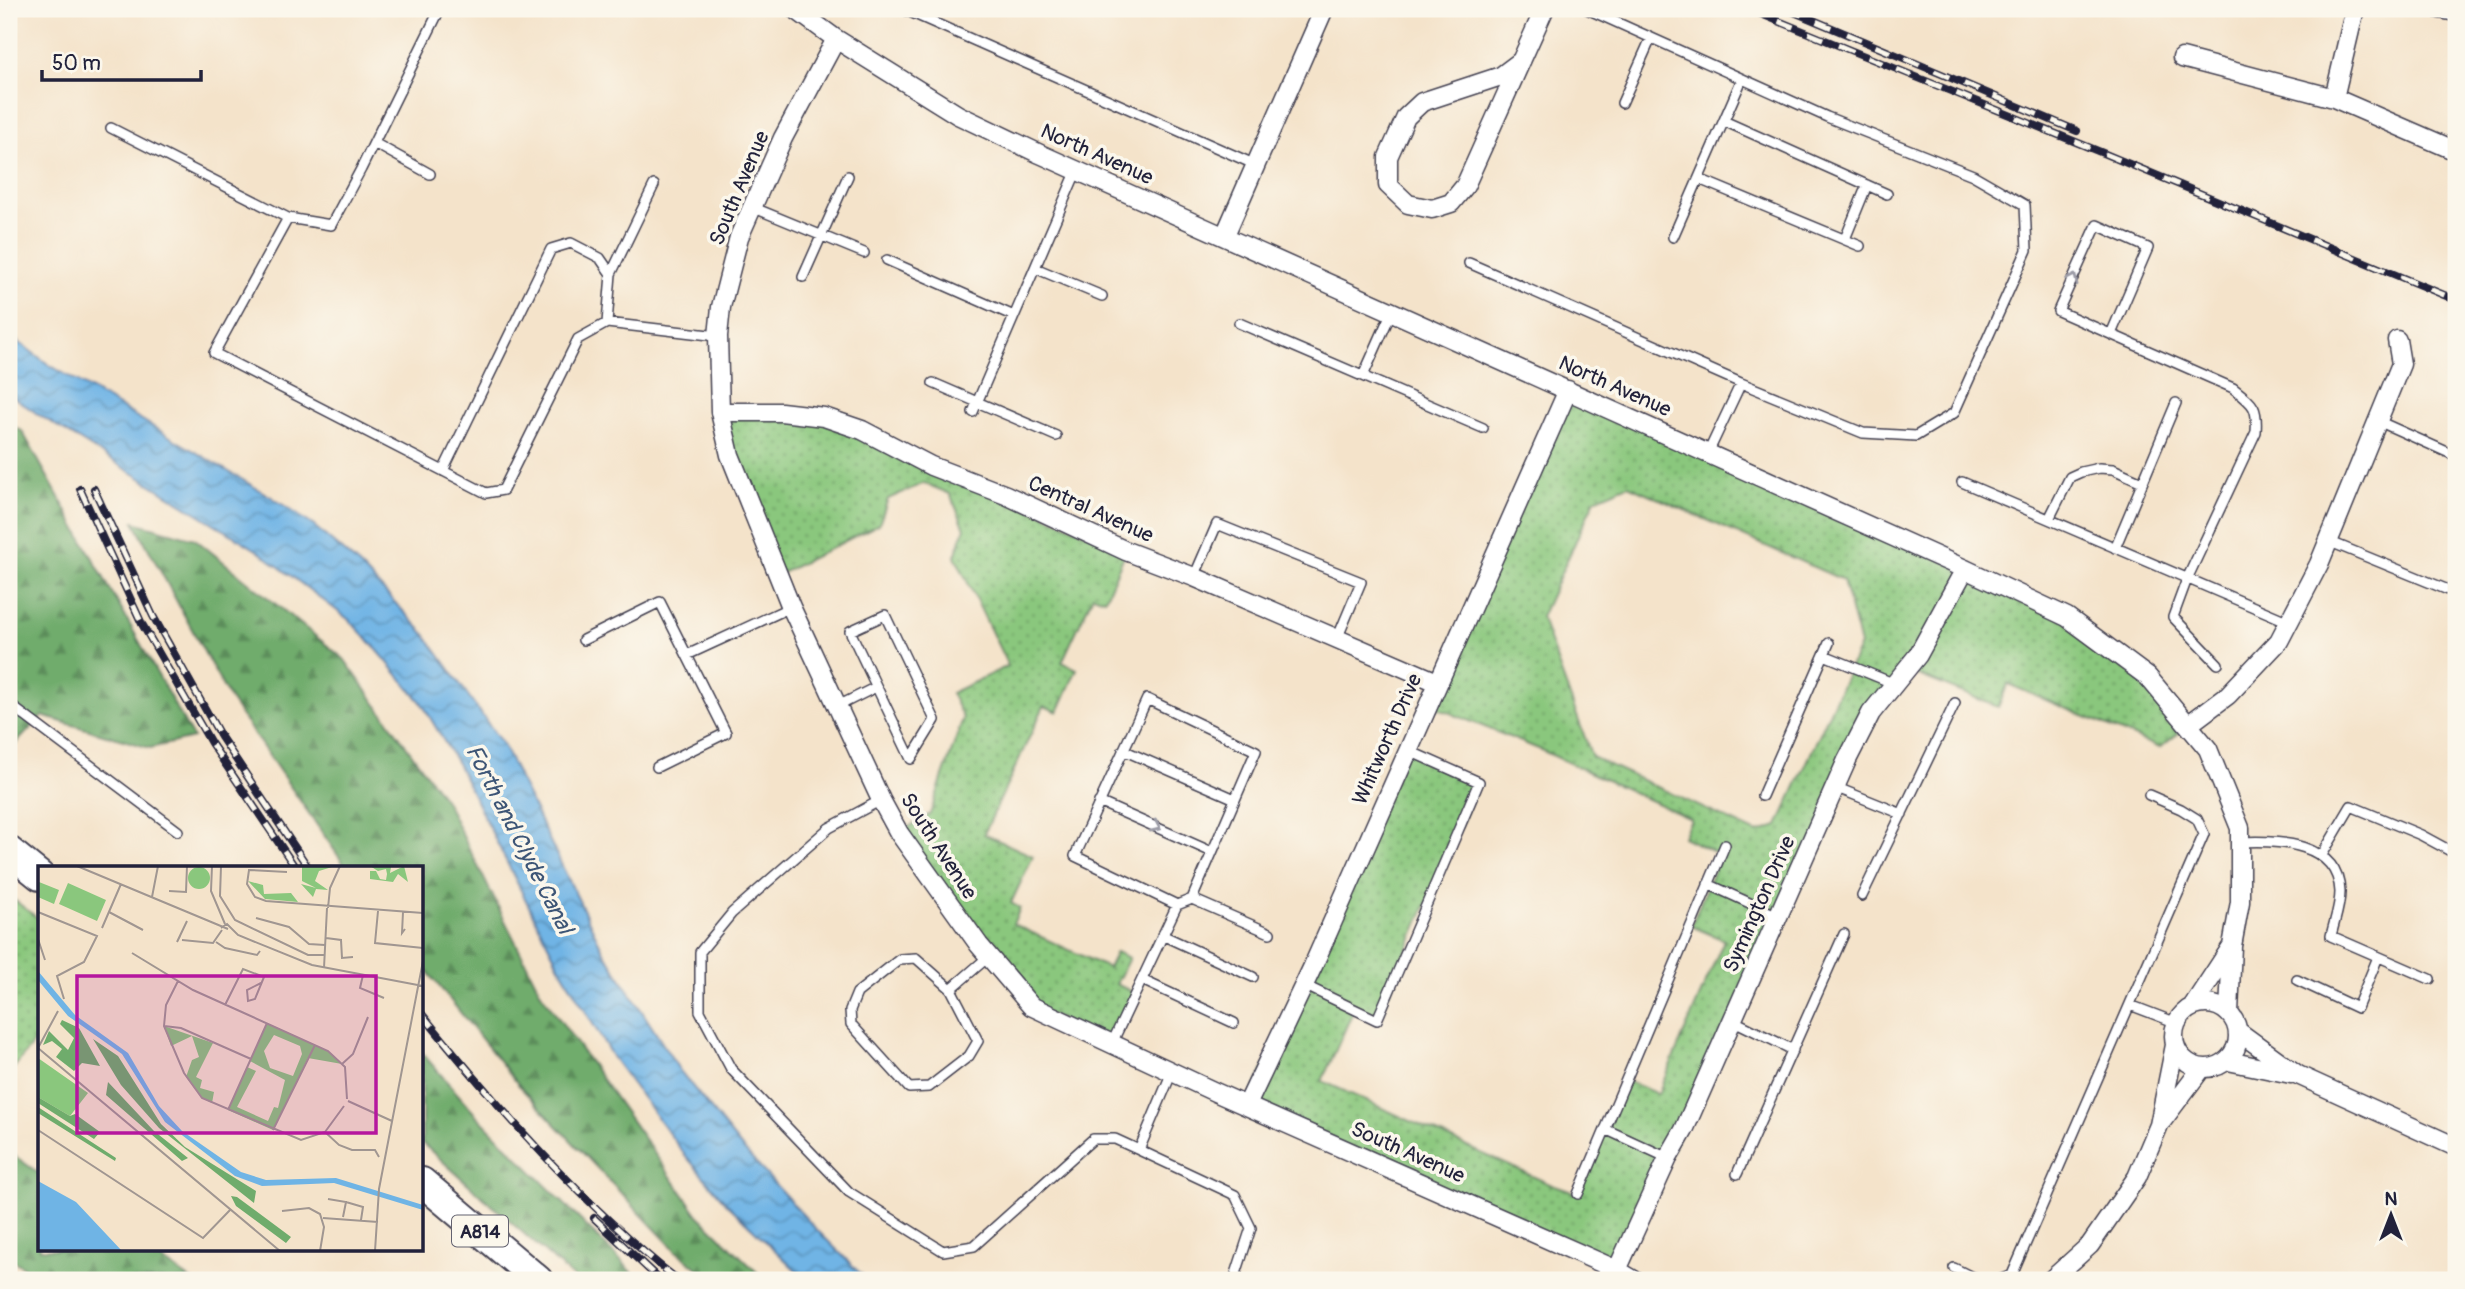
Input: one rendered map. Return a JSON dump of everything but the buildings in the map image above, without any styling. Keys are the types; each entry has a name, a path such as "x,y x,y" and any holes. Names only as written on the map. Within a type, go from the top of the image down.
{"main road":[{"path":"9,851 38,874"},
{"name":"A814","path":"424,1184 538,1280"}],"street":[{"name":"North Avenue","path":"795,9 836,39 958,115 2067,617 2148,677 2208,749 2240,828 2240,902 2232,946 2229,1013"},
{"path":"1225,235 1324,9"},
{"path":"1521,61 1500,76 1422,102 1406,117 1388,157 1388,185 1408,204 1432,209 1451,203 1465,186 1521,61 1544,9"},
{"path":"2334,98 2355,9"},
{"path":"2439,9 2456,12"},
{"name":"South Avenue","path":"836,39 783,138 739,237 721,307 718,336 720,412 730,455 791,607 899,833 988,957 1031,1006 1634,1280"},
{"path":"2182,58 2334,98 2456,151"},
{"path":"2188,725 2228,695 2279,641 2319,564 2401,364 2397,340"},
{"name":"Whitworth Drive","path":"1247,1105 1312,966 1567,390"},
{"name":"Central Avenue","path":"720,412 781,412 824,417 862,430 931,466 1006,495 1126,551 1194,577 1437,682"},
{"name":"Symington Drive","path":"1617,1270 1668,1158 1684,1130 1835,787 1871,713 1918,655 1965,569"},
{"name":"North Avenue","path":"2192,1007 2232,946"},
{"path":"2160,1125 2175,1045 2176,1023 2183,1013 2192,1007 2211,1004 2229,1013 2239,1032 2235,1053 2228,1061 2211,1069 2202,1069 2185,1061 2175,1045"},
{"path":"2239,1032 2298,1075 2456,1147"},
{"path":"2228,1061 2298,1075"},
{"path":"2051,1280 2090,1245 2137,1177 2160,1125 2202,1069"}],"lane":[{"path":"111,128 288,218 331,225 440,9"},
{"path":"903,9 1256,165"},
{"path":"1469,262 1741,383 1863,433 1916,436 1954,413 2027,250 2025,205 1973,175 1827,117 1587,9"},
{"path":"1622,103 1651,38"},
{"path":"1673,237 1742,79"},
{"path":"1724,121 1887,194"},
{"path":"374,143 430,174"},
{"path":"973,412 1077,170"},
{"path":"803,277 848,176"},
{"path":"1699,178 1860,246"},
{"path":"607,323 611,274 654,185"},
{"path":"1845,239 1867,185"},
{"path":"752,207 864,253"},
{"path":"288,218 214,353 486,493 503,490 578,339 607,323 718,336"},
{"path":"2111,334 2148,248 2097,226 2058,311 2233,388 2247,400 2257,414 2256,432 2187,579 2173,617 2218,664"},
{"path":"443,471 551,249 570,243 600,258 611,274"},
{"path":"887,260 1014,316"},
{"path":"1035,268 1102,296"},
{"path":"1363,376 1392,311"},
{"path":"1239,323 1483,428"},
{"path":"933,383 1056,436"},
{"path":"1708,453 1741,383"},
{"path":"2115,548 2176,403"},
{"path":"2378,421 2456,456"},
{"path":"2049,519 2070,477 2081,472 2099,468 2113,469 2142,482"},
{"path":"1962,482 2288,622"},
{"path":"1194,577 1217,524 1361,582 1337,639"},
{"path":"2328,541 2456,592"},
{"path":"583,640 660,602 726,733 657,767"},
{"path":"687,655 791,607"},
{"path":"885,615 934,720 911,759 876,687 850,631 885,615"},
{"path":"1762,796 1829,643"},
{"path":"1824,655 1895,684"},
{"path":"838,706 876,687"},
{"path":"1112,1043 1177,905 1192,899 1256,751 1147,699 1074,856 1177,905"},
{"path":"1862,896 1955,703"},
{"path":"9,704 178,831"},
{"path":"1123,750 1235,799"},
{"path":"1302,985 1377,1020 1479,782 1407,750"},
{"path":"1835,787 1902,814"},
{"path":"1999,1280 2012,1275 2204,834 2197,819 2149,795"},
{"path":"881,800 830,828 732,913 700,952 700,1011 731,1069 849,1192 943,1251 974,1246 1093,1139 1115,1139 1235,1195 1251,1228 1234,1280"},
{"path":"1099,802 1212,852"},
{"path":"2322,855 2351,806 2421,835 2456,854"},
{"path":"2240,842 2267,841 2293,845 2322,855 2337,872 2340,893 2331,936 2430,979"},
{"path":"1578,1194 1725,845"},
{"path":"1708,884 1778,916"},
{"path":"1192,899 1270,933"},
{"path":"1737,1174 1844,934"},
{"path":"1162,935 1253,977"},
{"path":"951,989 988,957"},
{"path":"2297,980 2357,1008 2378,957"},
{"path":"916,958 951,989 978,1041 969,1056 929,1087 909,1088 850,1024 850,1010 858,993 900,959 916,958"},
{"path":"1142,980 1234,1023"},
{"path":"2130,1005 2176,1023"},
{"path":"1732,1020 1793,1050"},
{"path":"1139,1150 1172,1072"},
{"path":"1605,1129 1668,1158"},
{"path":"1954,1268 1972,1278 1985,1280"}],"green space":[{"path":"1568,390 2067,617 2148,677 2188,725 2160,748 2008,684 1998,707 1906,670 1871,713 1617,1270 1247,1105 1407,750 1479,782 1377,1020 1354,1009 1322,1081 1552,1185 1578,1194 1624,1080 1658,1094 1724,940 1691,926 1720,855 1683,837 1691,819 1541,750 1428,704","holes":["1628,485 1843,580 1860,645 1778,826 1757,833 1592,757 1541,617 1595,499"]},
{"path":"720,412 824,417 1126,551 1105,599 1093,595 1062,662 1077,669 1058,712 1044,706 984,834 1033,856 1011,903 1020,908 1013,924 1108,968 1116,952 1129,958 1116,984 1135,993 1112,1043 1031,1006 899,833 930,814 963,718 951,693 1008,666 955,556 965,528 950,494 924,483 888,499 879,524 778,575"},
{"path":"9,424 22,431 193,738 150,748 42,716 9,751"},
{"path":"134,522 195,539 344,659 445,800 541,993 698,1215 765,1280 713,1280 676,1251 522,1089 424,967 424,866 345,866 229,698"},
{"path":"9,896 38,918 38,1037 9,1074"},
{"path":"424,1055 476,1115 640,1280 576,1280 424,1145"},
{"path":"9,1152 38,1173 38,1250 147,1250 191,1280 44,1280 9,1258"}],"water":[{"name":"Forth and Clyde Canal","path":"9,335 48,364 273,498 314,526 361,567 424,633 503,745 603,950 680,1071 742,1148 867,1280 806,1280 727,1204 684,1154 613,1058 560,968 458,765 421,702 373,645 348,619 258,551 9,394"}],"railway":[{"path":"1749,9 2456,300"},
{"path":"1787,9 2077,131"},
{"path":"80,489 142,624 211,743 294,866"},
{"path":"94,489 153,616 221,737 307,866"},
{"path":"424,1016 543,1154 608,1220 678,1280"},
{"path":"594,1218 660,1280"}]}
